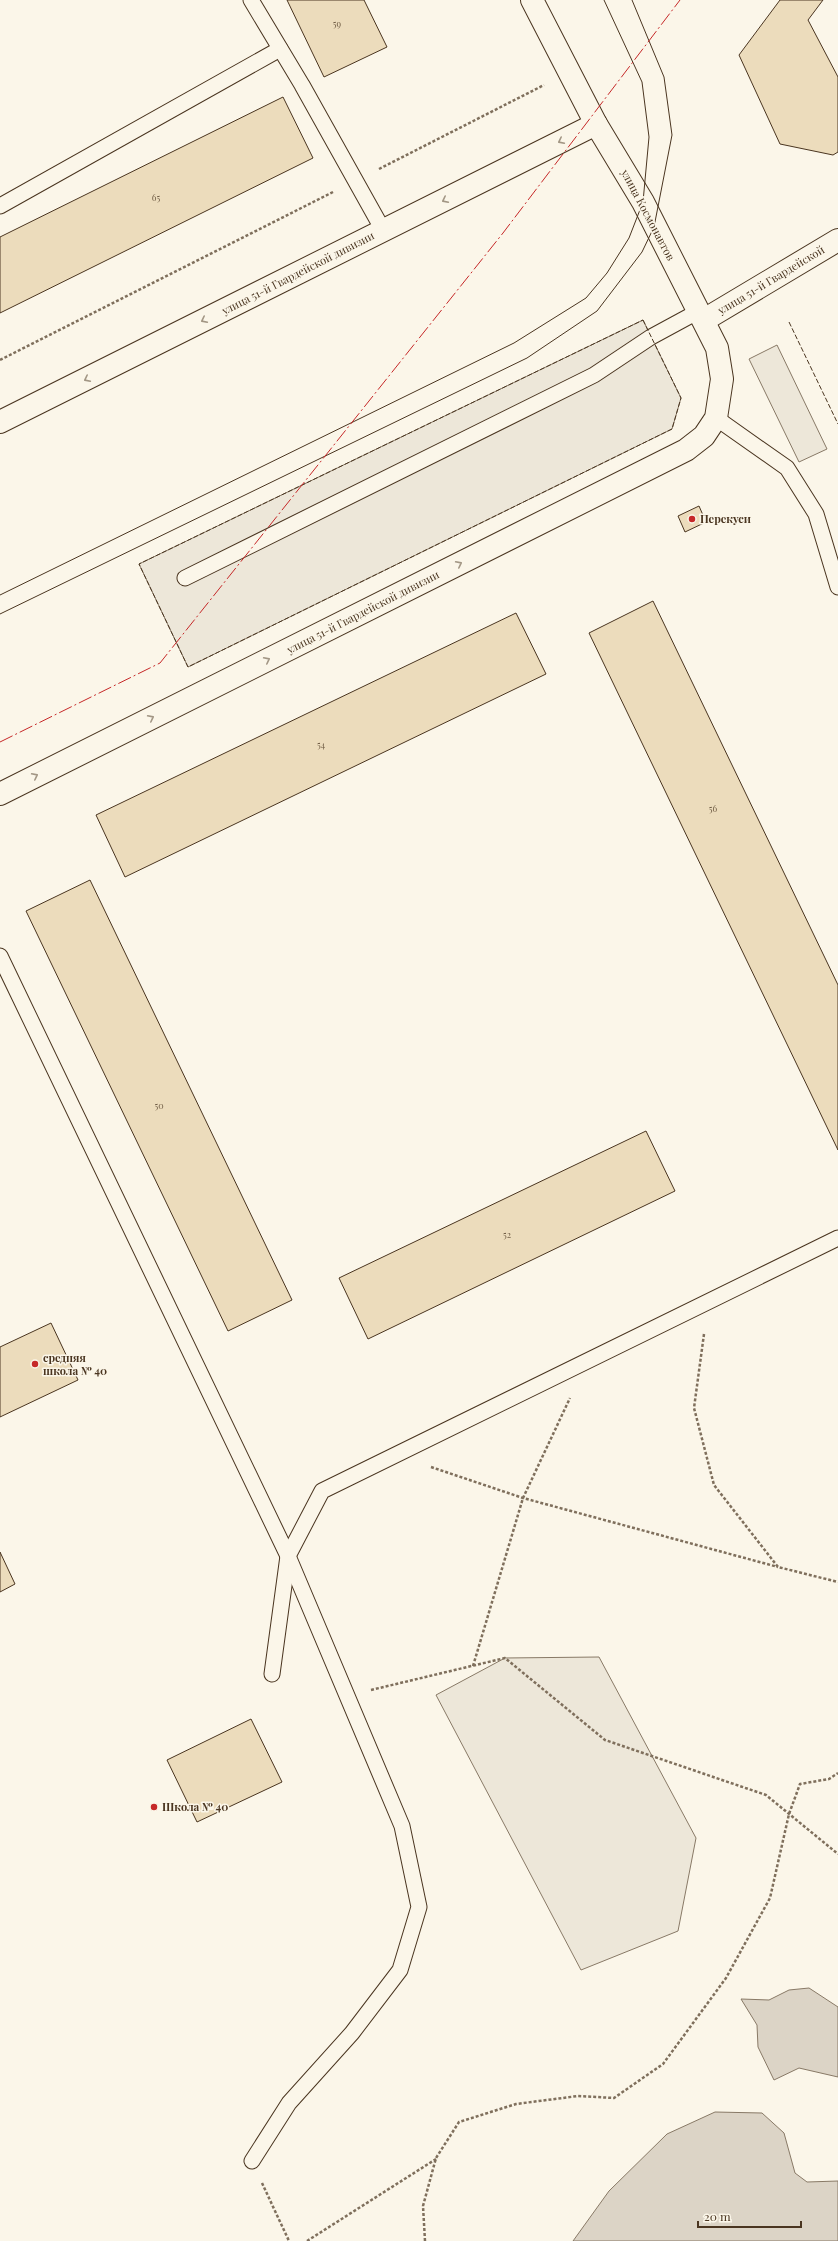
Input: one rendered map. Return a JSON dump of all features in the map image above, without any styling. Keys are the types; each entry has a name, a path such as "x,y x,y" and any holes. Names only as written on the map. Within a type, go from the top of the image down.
{"main road":[{"name":"улица Космонавтов","path":"532,0 596,124 643,202 654,227 702,315 717,348 722,379 716,418"},
{"name":"улица 51-й Гвардейской дивизии","path":"0,422 596,124"},
{"name":"улица 51-й Гвардейской","path":"702,315 838,240"},
{"name":"улица 51-й Гвардейской дивизии","path":"0,794 686,450 704,436 716,418"}],"lane":[{"path":"251,0 383,230"},
{"path":"0,206 280,49"},
{"path":"185,578 594,375 652,337 702,315"},
{"path":"716,418 787,468 816,514 838,588"},
{"path":"0,956 288,1556 402,1826 419,1907 400,1970 352,2033 289,2103 252,2161"},
{"path":"272,1674 288,1556 322,1492 838,1238"}],"path":[{"path":"0,360 569,72"},
{"path":"708,1302 694,1408 714,1485 778,1567"},
{"path":"472,1666 523,1498 587,1362"},
{"path":"396,1455 523,1498 838,1582"},
{"path":"347,1696 505,1658 605,1740 766,1796 838,1854"},
{"path":"425,2241 423,2206 436,2158 459,2122 516,2104 578,2096 614,2098 663,2064 726,1978 770,1898 789,1814 800,1784 829,1779 838,1773"},
{"path":"307,2241 436,2158"},
{"path":"252,2161 288,2241"}],"shaded area":[{"path":"643,320 681,398 672,429 188,667 139,564"},
{"path":"777,345 827,449 799,462 749,359"},
{"path":"599,1657 696,1838 678,1931 581,1970 436,1695 505,1658"},
{"path":"809,1988 838,2007 838,2077 799,2068 774,2080 758,2047 757,2025 741,1999 769,2000 789,1990"},
{"path":"715,2112 762,2113 784,2133 795,2173 807,2182 838,2181 838,2241 573,2241 609,2191 667,2134"}],"building":[{"path":"287,0 364,0 387,47 324,77"},
{"path":"780,0 823,0 808,20 838,77 838,152 833,155 780,144 739,55"},
{"path":"283,97 313,158 0,313 0,237"},
{"name":"Перекуси","path":"699,506 706,522 685,532 678,516"},
{"path":"653,601 838,985 838,1150 589,633"},
{"path":"516,613 546,674 125,877 96,815"},
{"path":"90,880 292,1300 228,1331 26,911"},
{"path":"646,1131 675,1191 368,1339 339,1278"},
{"name":"средняя школа № 40","path":"51,1323 78,1380 0,1417 0,1347"},
{"path":"0,1552 15,1584 0,1592"},
{"path":"251,1719 282,1782 197,1822 167,1760"}],"tram line":[{"path":"0,595 514,343 586,298 607,273 629,238 643,202 649,137 642,82 604,0"},
{"path":"0,614 527,358 597,311 642,252 654,227 672,135 664,77 632,0"}],"fence":[{"path":"643,320 681,398 672,429 188,667 139,564 643,320"},
{"path":"789,322 838,424"}],"power":[{"path":"0,742 160,663 503,233 680,0"}],"place":[{"name":"Перекуси","path":"692,519"},
{"name":"средняя школа № 40","path":"35,1364"},
{"name":"Школа № 40","path":"154,1807"}]}
